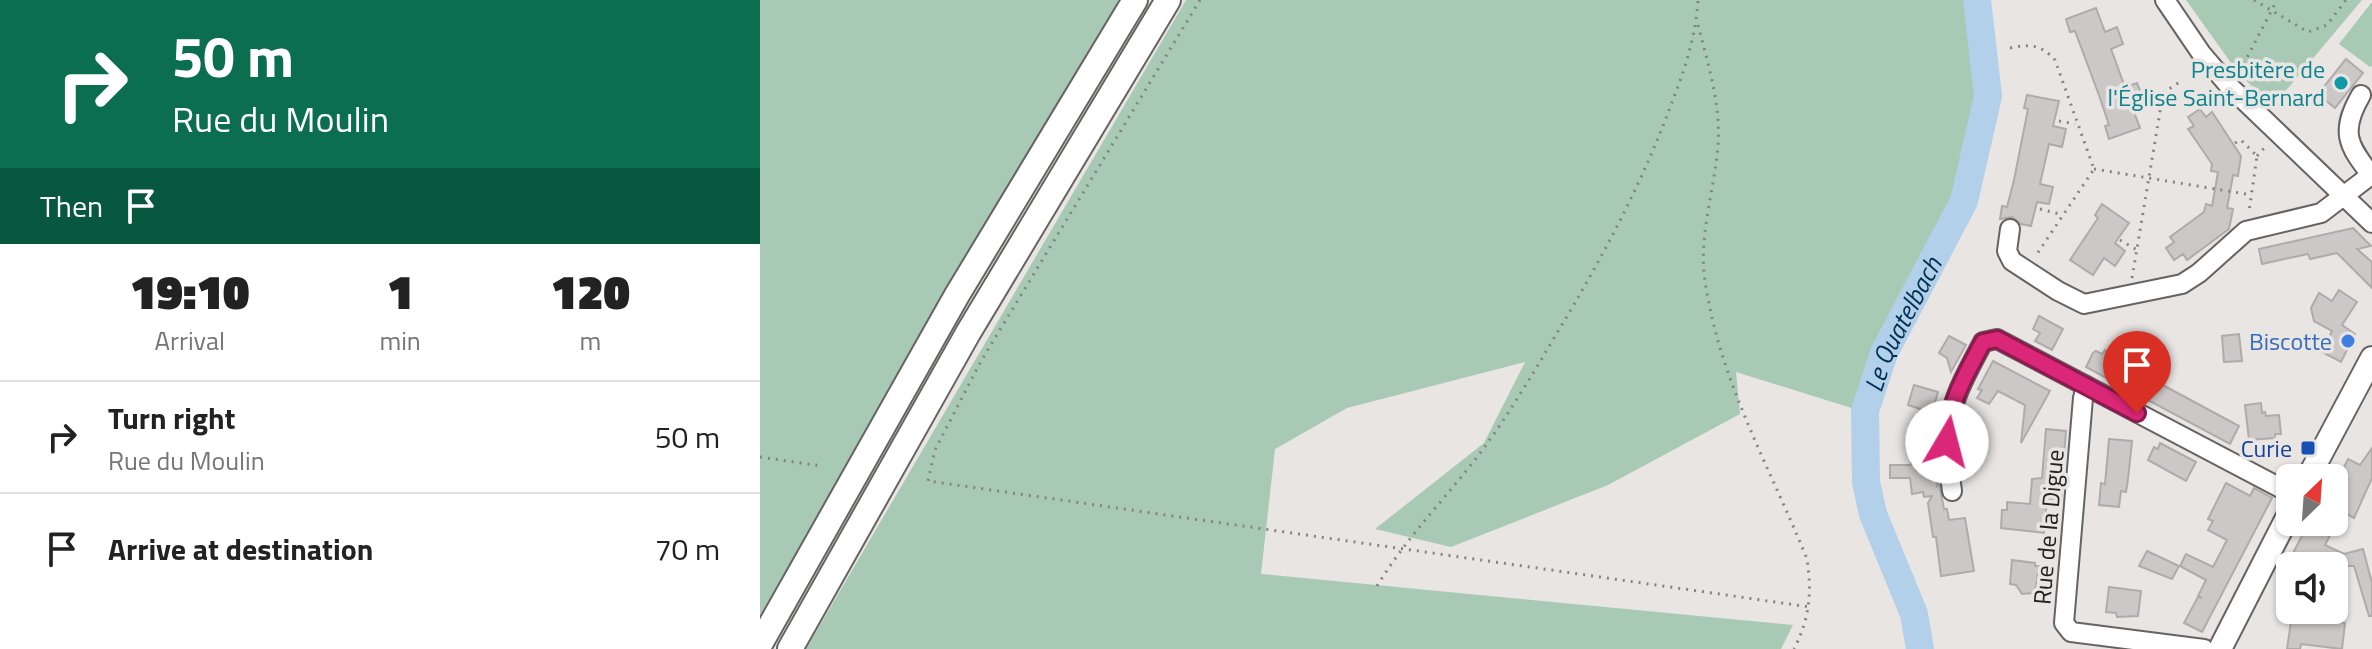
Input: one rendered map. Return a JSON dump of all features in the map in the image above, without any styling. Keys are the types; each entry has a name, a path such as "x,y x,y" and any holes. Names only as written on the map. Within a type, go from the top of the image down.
{"highway":[{"path":"760,644 978,258 1135,0"},
{"path":"790,649 976,320 1168,0"}],"main road":[{"path":"2315,464 2372,358"},
{"path":"2220,649 2278,536"}],"street":[{"path":"2165,0 2201,53 2229,86 2372,223"},
{"path":"2010,229 2007,251 2012,261 2084,304 2182,284 2246,231 2321,213 2371,175 2349,145 2348,124 2361,95"},
{"path":"1952,491 1947,425 1953,403 1983,342 1997,339 2276,486"},
{"name":"Rue de la Digue","path":"2086,386 2064,623 2071,632 2204,649"}],"path":[{"path":"1200,0 981,361 935,450 928,481 1810,607"},
{"path":"1377,586 1400,549 1474,461 1507,415 1577,299 1635,193 1655,148 1697,22 1698,0"},
{"path":"2254,0 2308,32 2327,25 2346,0"},
{"path":"2229,86 2239,74 2277,0"},
{"path":"1697,22 1717,107 1718,144 1704,268 1709,309 1723,361 1807,559 1810,607 1803,633 1794,649"},
{"path":"2010,48 2034,45 2048,52 2055,60 2094,169"},
{"path":"2136,110 2183,80"},
{"path":"2134,294 2132,274 2151,178 2163,94"},
{"path":"2059,121 2077,125"},
{"path":"2235,143 2241,140 2257,156"},
{"path":"2246,231 2257,156 2267,145"},
{"path":"2094,169 2252,195"},
{"path":"2037,254 2094,169"},
{"path":"2040,209 2064,215"},
{"path":"2120,240 2137,250"},
{"path":"760,457 822,466"}],"green space":[{"path":"760,0 1122,0 926,323 760,622"},
{"path":"1186,0 1968,0 1981,95 1956,201 1880,346 1858,410 1736,372 1740,414 1608,485 1451,547 1375,529 1484,443 1525,362 1347,408 1275,449 1261,574 1793,625 1781,649 806,649"},
{"path":"2186,0 2362,0 2273,106 2239,74"},
{"path":"2372,2 2372,66 2370,67 2339,44"}],"building":[{"path":"2096,8 2105,32 2117,27 2123,44 2111,49 2125,87 2137,83 2144,100 2131,104 2140,128 2109,139 2105,126 2109,125 2100,98 2075,31 2070,32 2066,19"},
{"name":"Presbitère de l'Église Saint-Bernard","path":"2346,59 2363,73 2335,108 2318,94"},
{"path":"2027,95 2059,101 2053,126 2066,129 2062,147 2049,144 2040,184 2053,187 2049,204 2037,202 2031,226 2021,224 2012,217 2000,219 2002,206 2007,207 2014,180 2028,109 2024,108"},
{"path":"2200,109 2206,117 2212,112 2241,156 2238,176 2233,175 2227,208 2233,209 2229,229 2187,260 2183,254 2174,260 2166,248 2174,242 2170,237 2204,212 2206,204 2212,206 2216,184 2218,172 2211,171 2212,164 2188,129 2194,126 2188,117"},
{"path":"2102,204 2129,223 2115,243 2125,251 2115,266 2104,258 2093,275 2070,260 2098,218 2095,215"},
{"path":"2353,228 2371,246 2357,249 2372,262 2372,288 2337,253 2310,259 2308,254 2262,264 2259,249"},
{"path":"2339,290 2357,302 2342,325 2355,334 2341,362 2322,352 2332,331 2314,321 2311,308 2319,293 2332,301"},
{"path":"2039,316 2063,329 2052,350 2035,341 2040,333 2033,329"},
{"path":"2239,334 2242,361 2224,362 2222,336"},
{"path":"1949,336 1966,345 1951,372 1947,358 1939,353"},
{"path":"2144,343 2157,350 2144,375 2239,426 2230,444 2086,367 2093,353 2102,354 2105,350 2133,365"},
{"path":"1993,361 2050,391 2021,443 2025,405 1998,391 1989,404 1977,398 1982,390 1978,389"},
{"path":"1914,385 1938,392 1932,413 1908,405"},
{"path":"2261,403 2262,413 2265,412 2266,416 2279,415 2281,434 2275,434 2275,438 2249,440 2245,405"},
{"path":"2046,429 2066,431 2062,501 2047,499 2044,533 2001,528 2002,510 2007,510 2007,502 2030,504 2032,479 2042,478"},
{"path":"2109,439 2132,441 2126,492 2121,491 2119,507 2099,505 2101,483 2105,484"},
{"path":"1926,443 1926,446 1936,446 1937,487 1939,483 1949,520 1965,518 1974,571 1941,576 1928,503 1932,496 1924,497 1923,492 1912,494 1910,478 1890,478 1890,465 1911,465 1911,444"},
{"path":"2160,443 2196,462 2186,481 2148,460 2154,447 2158,449"},
{"path":"2372,448 2372,478 2354,518 2348,515 2348,464 2346,464 2348,459 2360,465"},
{"path":"2226,483 2250,496 2254,488 2272,498 2202,632 2184,623 2198,597 2202,598 2198,596 2206,580 2180,566 2186,554 2213,567 2227,540 2208,530 2213,521 2208,519"},
{"path":"2302,536 2330,536 2325,545 2340,552 2294,552"},
{"path":"2363,549 2372,583 2372,616 2369,616 2354,566 2348,566 2348,553"},
{"path":"2147,551 2179,566 2172,579 2139,566"},
{"path":"2012,560 2039,566 2035,593 2022,594 2016,585 2010,584"},
{"path":"2109,587 2141,591 2138,616 2117,617 2116,613 2106,612"},
{"path":"2291,624 2345,624 2342,649 2301,644 2300,649 2287,649"}],"waterway":[{"name":"Le Quatelbach","path":"1920,649 1914,614 1873,514 1866,482 1865,411 1884,353 1964,201 1988,96 1977,0"}],"place":[{"name":"Presbitère de l'Église Saint-Bernard","path":"2341,83"},
{"name":"Biscotte","path":"2348,341"},
{"name":"Curie","path":"2308,448"}],"route":[{"path":"1947,442 1947,425 1956,393 1983,342 1997,339 2137,413"}]}
